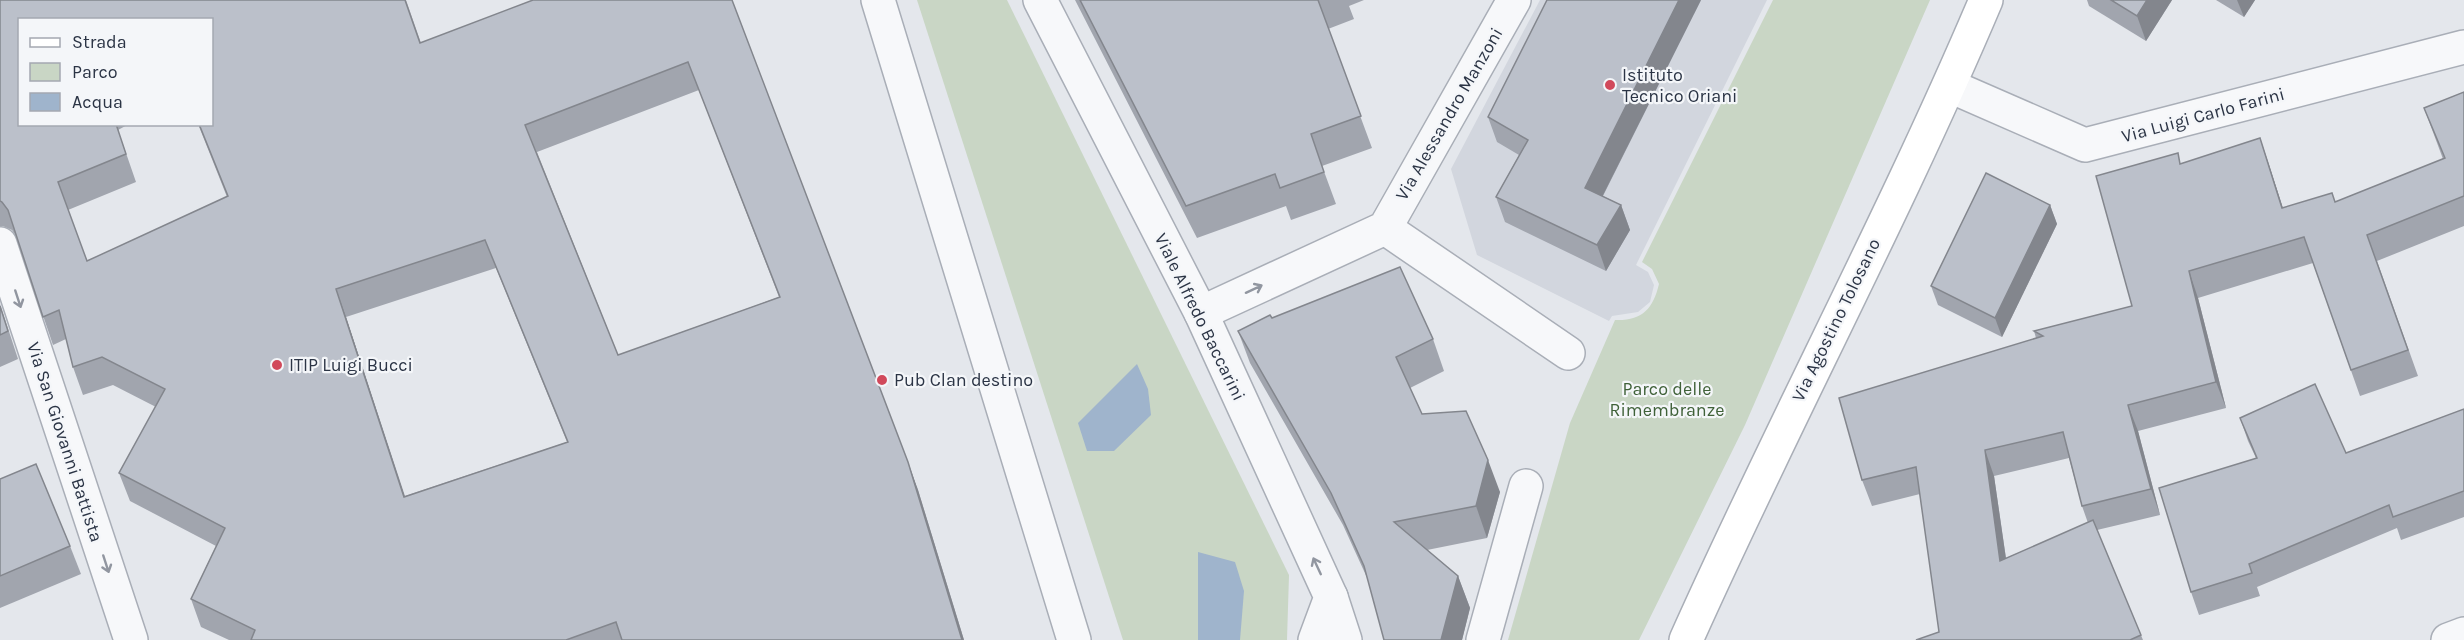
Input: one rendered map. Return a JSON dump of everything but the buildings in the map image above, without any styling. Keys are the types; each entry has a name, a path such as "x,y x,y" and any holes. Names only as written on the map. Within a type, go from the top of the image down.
{"main road":[{"name":"Via Agostino Tolosano","path":"1686,640 1781,432 1950,86 1986,0"}],"street":[{"path":"878,0 1074,640"},
{"name":"Viale Alfredo Baccarini","path":"1040,0 1201,314 1331,597"},
{"name":"Via Alessandro Manzoni","path":"1385,228 1506,4"},
{"name":"Via Luigi Carlo Farini","path":"1950,86 2085,145 2464,47"},
{"path":"1201,314 1385,228 1568,353"},
{"name":"Via San Giovanni Battista","path":"0,243 131,640"},
{"path":"1483,640 1526,486"},
{"path":"1315,640 1331,597"},
{"path":"1331,597 1345,640"},
{"path":"2448,640 2464,634"}],"shaded area":[{"name":"Istituto Tecnico Oriani","path":"1540,0 1767,0 1636,265 1648,272 1654,285 1650,302 1638,312 1612,316 1609,321 1477,255 1451,169"}],"green space":[{"path":"917,0 1007,0 1289,575 1287,640 1123,640"},
{"name":"Parco delle Rimembranze","path":"1773,0 1930,0 1745,425 1639,640 1508,640 1570,423 1615,320 1639,316 1650,307 1659,284 1652,269 1642,262"}],"water":[{"path":"1137,364 1148,389 1151,415 1114,451 1087,451 1078,423"},
{"path":"1198,552 1235,562 1244,591 1240,640 1198,640"}],"place":[{"name":"Istituto Tecnico Oriani","path":"1610,85"},
{"name":"ITIP Luigi Bucci","path":"277,365"},
{"name":"Pub Clan destino","path":"882,380"}]}
